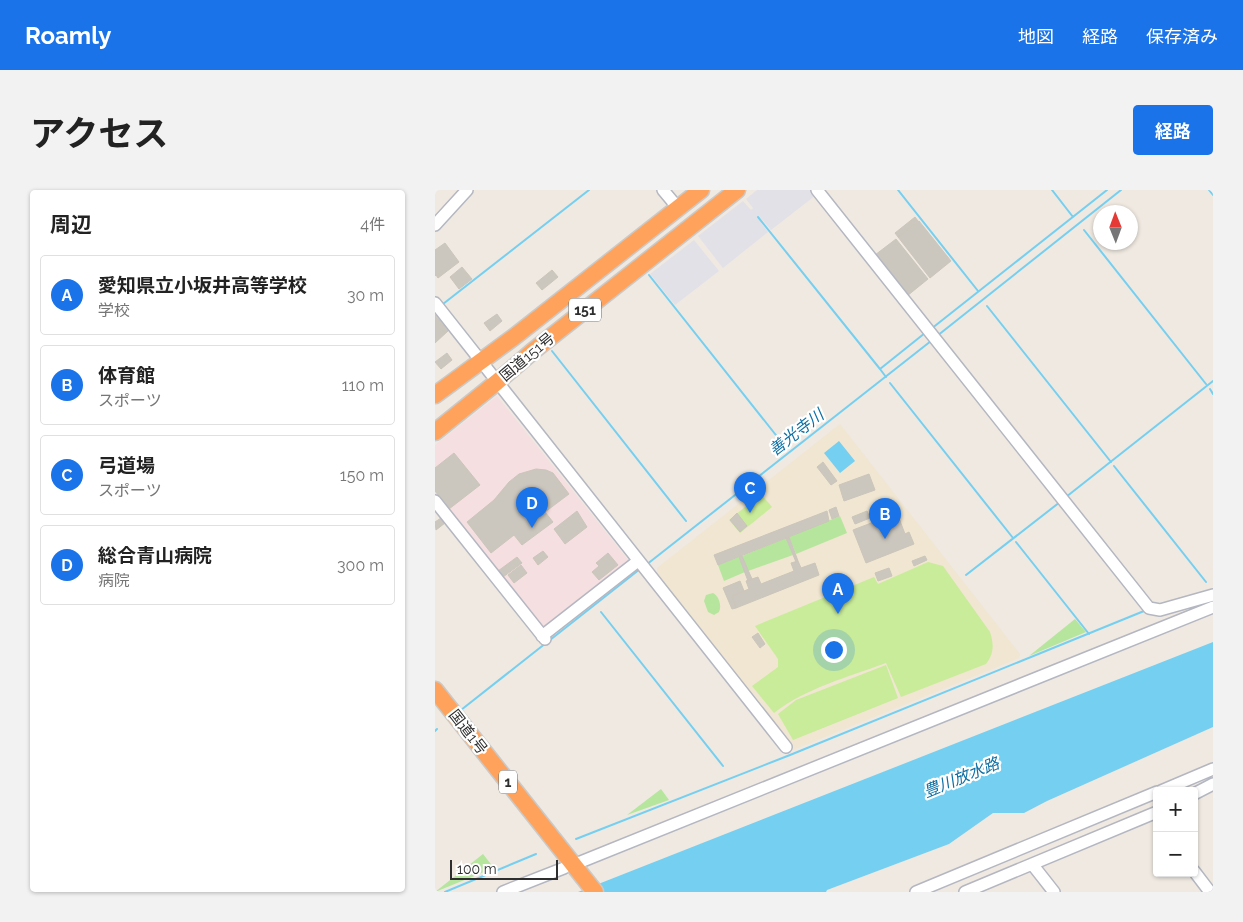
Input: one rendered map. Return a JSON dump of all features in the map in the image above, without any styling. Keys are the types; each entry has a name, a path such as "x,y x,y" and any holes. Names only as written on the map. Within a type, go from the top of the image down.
{"highway":[{"name":"国道151号","path":"435,395 514,337 701,190"},
{"name":"国道151号","path":"435,432 533,351 737,190"},
{"name":"国道1号","path":"435,690 572,871 583,892"},
{"name":"国道1号","path":"435,705 572,871 595,892"}],"street":[{"path":"435,226 467,190"},
{"path":"663,190 678,208"},
{"path":"817,190 1149,608 1160,610 1213,595"},
{"path":"435,303 641,566 786,747"},
{"path":"435,500 544,638 641,566"},
{"path":"503,892 572,871 1213,607"},
{"path":"1170,787 1213,769"},
{"path":"1198,792 1213,784"},
{"path":"916,892 1153,794"},
{"path":"965,892 1153,818"},
{"path":"1032,864 1054,892"},
{"path":"1198,876 1211,892"}],"shaded area":[{"path":"757,190 811,190 816,195 771,230 759,216 757,217 768,232 723,268 698,236 743,201 751,210 753,208 746,199"},
{"path":"694,240 719,271 675,305 650,274"},
{"path":"497,396 629,561 543,630 435,496 435,445"},
{"path":"840,424 1020,654 1019,658 793,750 657,573 657,568"}],"green space":[{"path":"761,494 772,507 740,533 729,520"},
{"path":"840,516 847,533 796,554 789,537"},
{"path":"786,538 793,555 748,571 742,556"},
{"path":"739,557 745,572 724,581 718,565"},
{"path":"928,562 943,566 990,632 993,649 986,664 901,697 886,663 813,690 786,704 774,713 752,686 778,667 778,659 755,626 874,577 878,584"},
{"path":"713,593 720,604 719,612 714,615 708,612 704,601 706,595"},
{"path":"1075,619 1086,632 1029,656"},
{"path":"886,665 898,698 793,740 778,714 796,700"},
{"path":"661,789 669,800 627,815"},
{"path":"483,854 494,868 435,892"}],"water":[{"path":"839,441 855,461 840,473 824,453"},
{"name":"豊川放水路","path":"1213,642 1213,727 1024,813 993,813 949,844 826,892 578,892"}],"building":[{"path":"915,217 918,221 898,237 895,233"},
{"path":"919,221 951,261 930,278 898,237"},
{"path":"896,239 928,279 907,296 875,255"},
{"path":"445,243 459,262 438,278 435,276 435,250"},
{"path":"462,267 472,279 459,289 450,277"},
{"path":"552,270 558,277 542,290 536,283"},
{"path":"497,314 502,321 490,331 484,323"},
{"path":"435,315 448,331 435,343"},
{"path":"447,353 452,360 441,369 435,362"},
{"path":"454,453 480,485 449,509 435,491 435,468"},
{"path":"823,462 837,481 831,485 817,467"},
{"path":"536,469 553,473 569,494 545,512 553,522 522,545 514,535 491,553 467,522 494,500 509,482 519,474"},
{"path":"869,474 875,490 844,501 839,485"},
{"path":"889,502 892,508 872,516 870,509"},
{"path":"836,507 839,516 832,519 829,510"},
{"path":"577,511 587,527 565,544 554,529"},
{"path":"827,511 829,521 718,565 714,555"},
{"path":"867,511 870,518 855,524 852,517"},
{"path":"737,513 747,526 740,532 730,520"},
{"path":"897,513 905,534 909,532 914,544 866,563 853,530"},
{"path":"441,518 445,523 436,530 435,522"},
{"path":"789,537 798,561 796,562 786,538"},
{"path":"543,551 548,557 538,565 533,558"},
{"path":"608,553 618,565 599,580 592,572 599,566 596,563"},
{"path":"742,556 752,579 748,581 739,557"},
{"path":"925,556 927,560 914,566 912,561"},
{"path":"517,557 522,563 503,577 498,571"},
{"path":"798,561 801,568 815,563 819,575 736,608 732,596 749,589 746,581 758,577 761,584 794,571 791,563"},
{"path":"521,565 527,573 514,583 508,575"},
{"path":"889,568 892,576 878,581 875,573"},
{"path":"740,581 744,591 732,596 736,608 732,609 723,588"},
{"path":"758,633 765,644 760,648 752,637"}],"waterway":[{"path":"443,304 589,190"},
{"path":"898,190 978,291"},
{"path":"1052,190 1073,217"},
{"path":"931,329 1107,190"},
{"name":"善光寺川","path":"937,336 1121,190"},
{"path":"1209,190 1213,195"},
{"path":"758,217 880,369"},
{"path":"1084,230 1206,384"},
{"path":"649,275 783,444"},
{"path":"987,306 1111,462"},
{"path":"886,377 880,369 925,333"},
{"name":"善光寺川","path":"646,565 931,341"},
{"path":"552,351 686,521"},
{"path":"1066,497 1213,381"},
{"path":"890,383 1013,538"},
{"path":"1210,389 1213,394"},
{"path":"1114,466 1206,582"},
{"path":"966,575 1060,502"},
{"path":"1016,542 1089,634"},
{"name":"善光寺川","path":"550,640 640,569"},
{"path":"576,839 790,755 1144,611"},
{"path":"601,612 723,766"},
{"name":"善光寺川","path":"461,710 546,643"},
{"path":"445,892 536,854"}],"place":[{"name":"弓道場","path":"750,513"},
{"name":"総合青山病院","path":"532,528"},
{"name":"体育館","path":"885,539"},
{"name":"愛知県立小坂井高等学校","path":"838,614"}]}
